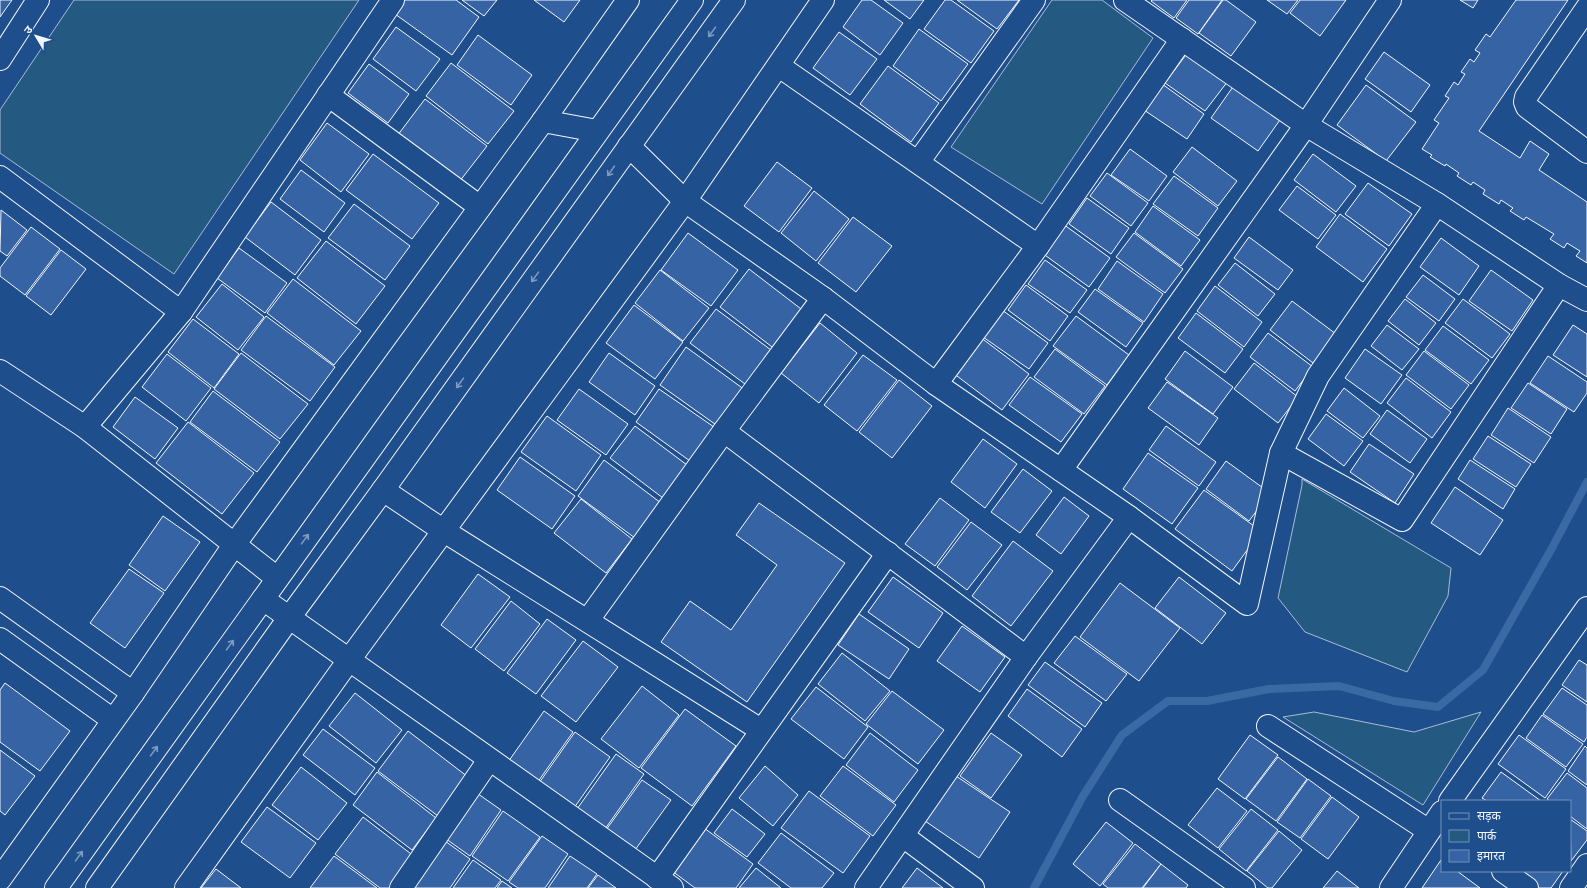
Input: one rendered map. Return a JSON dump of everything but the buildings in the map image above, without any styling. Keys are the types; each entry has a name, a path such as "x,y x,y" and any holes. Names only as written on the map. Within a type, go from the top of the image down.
{"street":[{"path":"0,59 38,0"},
{"path":"85,427 181,312 393,0"},
{"path":"0,879 133,693 234,544 480,207 628,0"},
{"path":"56,888 692,0"},
{"path":"97,888 289,618 383,490 734,0"},
{"path":"186,888 349,660 685,201 823,0"},
{"path":"919,162 1034,0"},
{"path":"1125,0 1306,124 1437,204 1559,286 1587,300"},
{"path":"1061,470 1306,124 1390,0"},
{"path":"1587,8 1526,97 1525,102 1527,107 1587,152"},
{"path":"936,384 1038,246 1182,38"},
{"path":"779,66 1038,246"},
{"path":"328,95 480,207"},
{"path":"543,120 597,131 629,146 685,201 823,298 936,384 1129,517 1247,604 1281,453 1318,376 1437,204"},
{"path":"0,177 181,312"},
{"path":"1281,453 1402,520 1559,286"},
{"path":"588,620 724,431 823,298"},
{"path":"0,371 85,427 277,578"},
{"path":"724,431 1026,657"},
{"path":"383,490 444,531 761,730"},
{"path":"866,888 1026,657 1129,517"},
{"path":"263,599 664,883 761,730 888,553"},
{"path":"0,598 133,693"},
{"path":"1451,800 1587,608"},
{"path":"0,639 113,720"},
{"path":"1268,726 1437,824 1391,888"},
{"path":"401,888 489,760"},
{"path":"1120,800 1244,888"},
{"path":"903,836 973,888"},
{"path":"1571,888 1587,865"},
{"path":"1504,872 1527,888"}],"green space":[{"path":"74,0 359,0 174,274 0,153 0,110"},
{"path":"1052,0 1102,0 1153,38 1042,204 951,147"},
{"path":"1302,479 1451,568 1448,596 1407,672 1305,632 1278,598"},
{"path":"1314,712 1414,732 1481,712 1423,805 1283,717"}],"waterway":[{"path":"1034,888 1083,796 1122,735 1168,701 1207,701 1269,689 1339,686 1394,701 1438,707 1483,670 1552,548 1587,482"}]}
